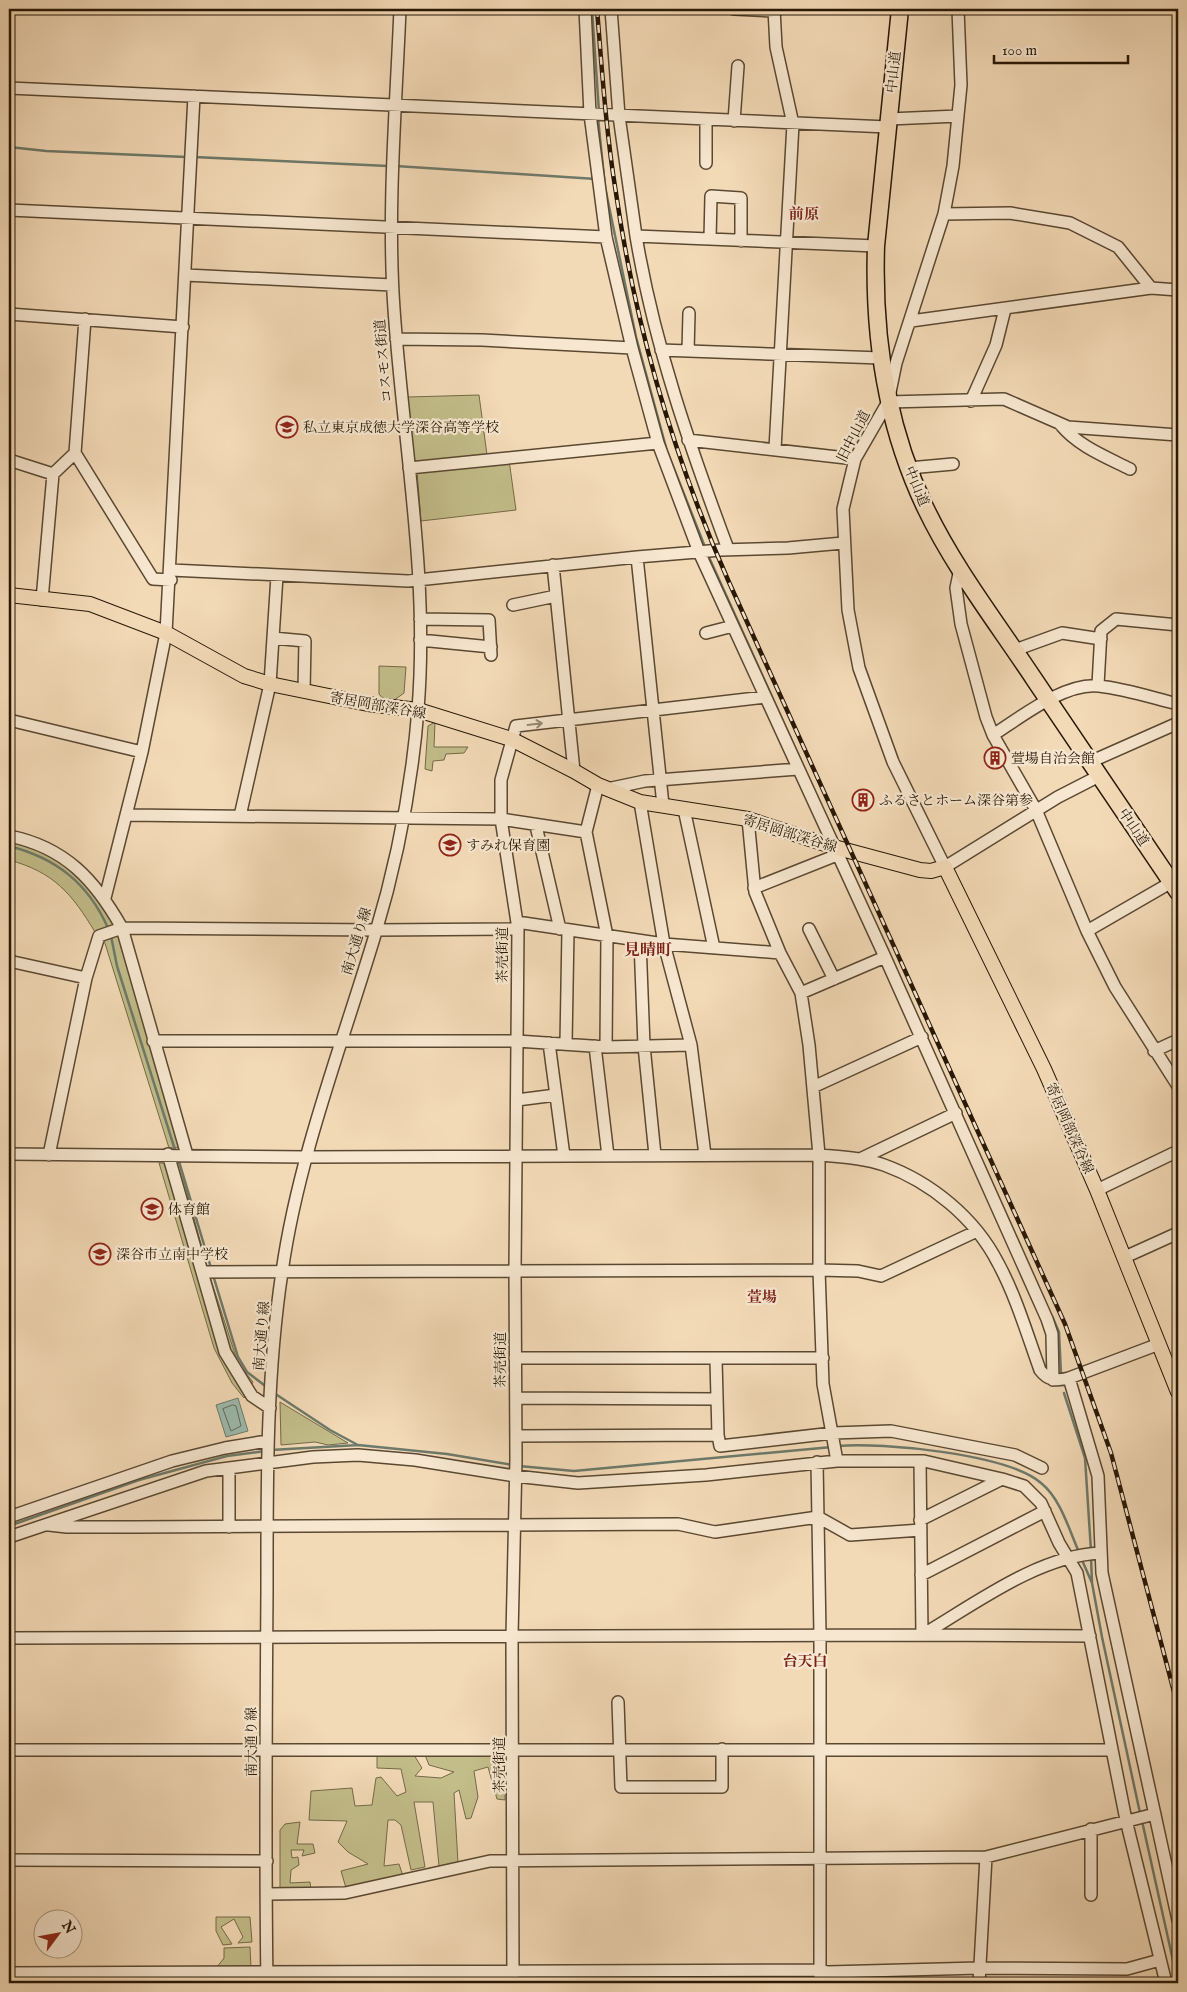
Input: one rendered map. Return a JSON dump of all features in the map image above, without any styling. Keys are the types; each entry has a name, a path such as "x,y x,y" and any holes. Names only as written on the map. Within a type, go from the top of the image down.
{"highway":[{"name":"中山道","path":"900,9 876,246 876,310 888,402 909,468 925,507 960,569 1095,769 1176,884"}],"main road":[{"name":"寄居岡部深谷線","path":"9,595 90,604 166,634 244,676 270,684 368,704 418,710 511,739 602,787 640,802 748,819 835,851 920,870 931,871 945,867 1044,1069 1097,1190 1178,1392"}],"street":[{"name":"コスモス街道","path":"400,9 391,227 392,286 419,581 418,710"},
{"path":"585,9 590,114 606,237 632,348 658,443 699,552 835,851 886,957 1052,1334 1053,1380"},
{"path":"611,9 619,116 646,292 688,440 728,549"},
{"path":"734,9 776,9 776,47 793,124 775,449"},
{"name":"旧中山道","path":"945,867 893,762 859,668 848,610 843,509 855,459 888,402 896,363 911,321 950,189 961,85 958,9"},
{"path":"734,121 738,66"},
{"path":"9,88 396,104 793,124 888,123 958,116"},
{"path":"105,898 142,752 166,634 171,575 190,217 194,96"},
{"path":"706,119 706,163"},
{"path":"710,239 711,196 741,198 741,241"},
{"path":"9,210 606,237"},
{"path":"944,214 1010,213 1070,223 1118,247 1152,288"},
{"path":"636,236 876,246"},
{"path":"186,275 392,286"},
{"path":"911,321 1152,288 1178,290"},
{"path":"971,401 996,345 1005,309"},
{"path":"688,351 689,313"},
{"path":"9,314 183,327"},
{"path":"85,319 75,454 153,579 171,575 277,576 419,581 637,557 728,549 788,548 844,543"},
{"path":"396,339 482,340 632,348"},
{"path":"661,350 881,358"},
{"path":"888,402 1004,399 1068,427 1178,435"},
{"path":"1060,424 1070,437 1130,468"},
{"path":"688,440 855,459"},
{"path":"409,468 658,443"},
{"path":"42,600 49,538 53,474 75,454"},
{"path":"9,460 53,474"},
{"path":"909,468 953,464"},
{"path":"637,557 663,806"},
{"path":"553,565 574,771"},
{"path":"960,569 956,588 961,624 986,717 993,735 1036,810 1087,930 1115,987 1178,1086"},
{"path":"240,816 270,684 277,576"},
{"path":"513,605 556,596"},
{"path":"420,619 489,620 491,651 420,640"},
{"path":"1098,686 1101,631 1116,620 1178,624"},
{"path":"706,633 733,626"},
{"path":"1014,650 1062,633 1101,639"},
{"path":"273,638 305,641 304,691"},
{"path":"993,735 1048,700 1076,689 1098,686 1178,704"},
{"path":"511,739 516,726 766,697"},
{"name":"南大通り線","path":"266,1983 268,1894 266,1749 267,1441 282,1271 306,1157 376,930 404,819 418,710"},
{"path":"9,720 142,752"},
{"path":"945,867 1036,810 1095,769 1178,723"},
{"name":"茶売街道","path":"511,739 502,771 502,819 518,925 515,1271 516,1458 512,1636 514,1750 513,1983"},
{"path":"608,1156 600,1046 607,936 586,832 602,787 660,780 798,769"},
{"path":"640,802 664,944 691,1045 705,1155"},
{"path":"684,809 714,948"},
{"path":"126,815 502,819 536,826 586,832"},
{"path":"748,819 754,888 780,953 801,993 820,1155 819,1270 823,1384 836,1458"},
{"path":"536,826 564,929 566,1044"},
{"path":"9,836 22,838 72,863 92,882 105,898 119,928 187,1155"},
{"path":"754,888 835,851"},
{"path":"1087,930 1176,884"},
{"path":"49,1154 86,978 99,936 119,928 376,930 518,925 564,929 664,944 780,953"},
{"path":"808,929 834,979"},
{"path":"640,941 644,1046 655,1155"},
{"path":"801,993 886,957"},
{"path":"9,961 86,978"},
{"path":"813,1087 922,1037"},
{"path":"1154,1051 1178,1040"},
{"path":"153,1041 517,1041 600,1046 691,1045"},
{"path":"550,1043 564,1156"},
{"path":"517,1100 556,1095"},
{"path":"860,1159 956,1113"},
{"path":"1097,1190 1178,1151"},
{"path":"9,1154 168,1154 306,1157 820,1155 860,1159 883,1165 912,1178 936,1193 977,1231 998,1263 1040,1370 1053,1380 1069,1378 1159,1344"},
{"path":"168,1154 225,1352 252,1396 270,1408"},
{"path":"202,1272 819,1270 858,1271 881,1276 977,1231"},
{"path":"1124,1257 1178,1233"},
{"path":"516,1358 716,1360 823,1358"},
{"path":"716,1360 716,1398 720,1446 891,1431 1015,1455 1042,1468"},
{"path":"1069,1378 1099,1481 1085,1555 1077,1573 1112,1750 1166,1983"},
{"path":"516,1398 716,1398"},
{"path":"516,1436 718,1435"},
{"path":"9,1537 41,1516 172,1461 225,1448 267,1441"},
{"path":"9,1517 41,1516 206,1471 313,1457 358,1455 416,1460 578,1483 706,1475 817,1462 836,1458 920,1461 1002,1479 1024,1486 1041,1503 1059,1543 1085,1555 1102,1574 1153,1815 1178,1920"},
{"path":"172,1461 178,1480"},
{"path":"920,1461 922,1635"},
{"path":"817,1462 820,1635 820,1983"},
{"path":"229,1468 229,1527"},
{"path":"41,1516 67,1527 678,1524 715,1532 818,1517 850,1535 920,1525 1002,1479"},
{"path":"921,1575 1045,1511"},
{"path":"922,1635 1011,1583 1049,1564 1085,1555"},
{"path":"9,1638 1090,1636"},
{"path":"618,1702 621,1787 722,1787 722,1748"},
{"path":"9,1750 820,1748 1112,1750"},
{"path":"268,1894 346,1893 490,1861 986,1857 1091,1829 1153,1815"},
{"path":"1091,1829 1091,1895"},
{"path":"978,1983 986,1857"},
{"path":"9,1860 267,1861"},
{"path":"9,1972 820,1970 828,1972 979,1968 1128,1969 1160,1960"}],"shaded area":[{"path":"479,395 487,455 413,462 408,397"},
{"path":"509,460 516,510 421,521 417,471"},
{"path":"379,666 406,667 404,693 393,701 384,700 379,694"},
{"path":"435,722 434,747 468,747 464,753 446,754 444,760 433,761 432,771 425,769 428,726"},
{"path":"9,839 36,847 62,861 85,880 105,904 116,929 180,1147 169,1148 103,937 110,933 107,927 95,932 78,906 60,886 38,871 9,860"},
{"path":"159,1163 179,1163 210,1277 238,1363 253,1382 244,1398 232,1383 214,1348"},
{"path":"280,1402 348,1443 328,1445 315,1442 281,1445"},
{"path":"501,1754 505,1757 505,1800 497,1799 488,1767 474,1771 478,1797 471,1818 466,1819 459,1790 454,1793 458,1863 439,1866 433,1802 414,1802 425,1867 411,1870 401,1825 395,1820 388,1820 384,1866 399,1864 403,1876 346,1888 341,1871 368,1864 348,1852 338,1842 347,1821 309,1820 311,1791 352,1788 355,1806 372,1805 376,1778 381,1777 397,1796 406,1792 401,1769 377,1768 377,1756 414,1755 422,1768 415,1776 441,1778 454,1772 429,1765 425,1755"},
{"path":"300,1822 297,1844 313,1844 315,1853 302,1856 304,1850 291,1850 292,1858 298,1857 299,1865 291,1870 290,1883 310,1882 311,1890 280,1888 280,1830 285,1824"},
{"path":"216,1917 250,1917 252,1942 238,1943 243,1937 234,1919 221,1927 232,1944 223,1945 216,1931"},
{"path":"250,1947 251,1968 217,1967 224,1958 224,1948"}],"water":[{"path":"238,1398 248,1431 226,1437 216,1405"}],"waterway":[{"path":"592,9 599,112"},
{"path":"598,118 605,187 636,337 667,451 705,547"},
{"path":"9,147 46,151 186,157"},
{"path":"194,157 388,166"},
{"path":"396,166 596,179"},
{"path":"708,555 811,783"},
{"path":"9,846 26,851 56,865 69,875 91,898 108,928"},
{"path":"111,936 117,966 176,1153"},
{"path":"178,1158 211,1268"},
{"path":"213,1275 238,1357 247,1372 268,1388"},
{"path":"1052,1316 1059,1332 1061,1373"},
{"path":"274,1393 330,1430 356,1444"},
{"path":"1064,1393 1085,1458 1091,1551"},
{"path":"271,1450 358,1445 447,1454 513,1465"},
{"path":"838,1446 884,1446 944,1452 1002,1464 1025,1473 1041,1483 1054,1497 1064,1515 1079,1552"},
{"path":"519,1466 574,1471 832,1447"},
{"path":"9,1526 139,1480 227,1456 266,1451"},
{"path":"1091,1557 1092,1583 1102,1637 1140,1813"},
{"path":"1082,1560 1092,1583"},
{"path":"1142,1821 1178,1983"}],"railway":[{"path":"597,9 610,147 624,242 634,292 659,390 690,486 728,580 1065,1324 1111,1453 1178,1707"}],"place":[{"name":"私立東京成徳大学深谷高等学校","path":"287,427"},
{"name":"萱場自治会館","path":"995,758"},
{"name":"ふるさとホーム深谷第参","path":"863,800"},
{"name":"すみれ保育園","path":"450,845"},
{"name":"体育館","path":"152,1209"},
{"name":"深谷市立南中学校","path":"100,1254"}],"district":[{"name":"前原","path":"804,214"},
{"name":"見晴町","path":"648,949"},
{"name":"萱場","path":"762,1297"},
{"name":"台天白","path":"805,1661"}]}
